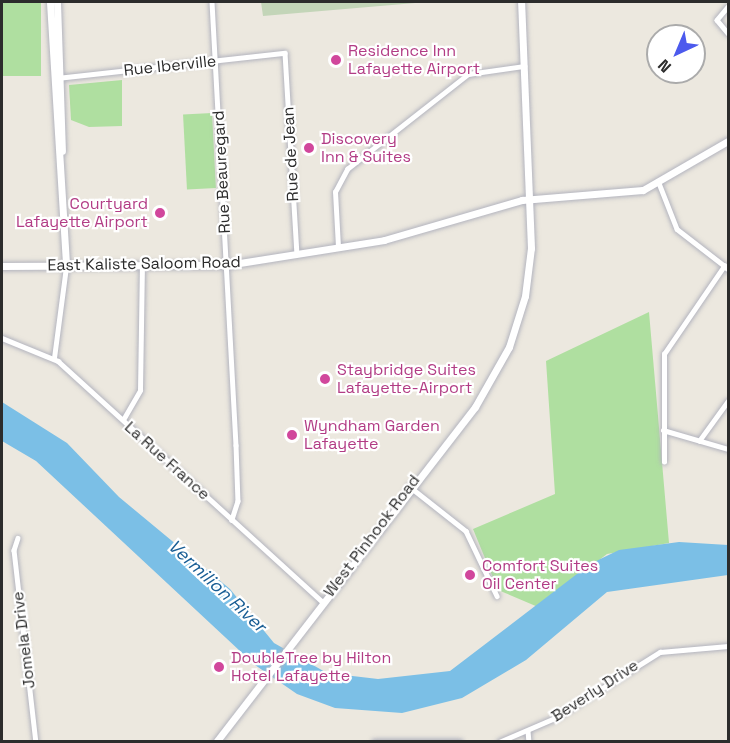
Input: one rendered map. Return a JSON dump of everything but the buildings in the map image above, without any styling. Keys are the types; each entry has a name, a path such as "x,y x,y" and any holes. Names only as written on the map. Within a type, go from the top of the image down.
{"main road":[{"path":"50,2 58,78"},
{"path":"57,2 66,267"},
{"name":"West Pinhook Road","path":"216,741 260,686 409,486 475,406 509,347 528,278 530,199 521,2"},
{"name":"East Kaliste Saloom Road","path":"2,266 227,265 338,247 400,236 530,199 621,194 659,183 729,141"}],"street":[{"name":"Rue Beauregard","path":"212,2 238,501 232,520"},
{"path":"729,7 717,20 729,33"},
{"name":"Rue Iberville","path":"58,78 285,53"},
{"name":"Rue de Jean","path":"285,53 297,254"},
{"path":"338,247 335,192 346,169 468,74 524,66"},
{"path":"659,183 677,229 727,267 664,354 664,462"},
{"path":"123,420 140,390 142,266"},
{"path":"54,358 66,267"},
{"name":"La Rue France","path":"2,338 54,358 322,601"},
{"path":"699,441 729,401"},
{"path":"663,430 729,449"},
{"path":"409,486 466,531 497,596"},
{"name":"Jomela Drive","path":"18,538 14,550 36,741"},
{"name":"Beverly Drive","path":"499,741 528,731 660,652 729,646"},
{"path":"528,731 529,741"},
{"path":"374,741 461,741"}],"green space":[{"path":"2,2 41,2 41,76 2,76"},
{"path":"261,2 427,2 263,16"},
{"path":"122,80 122,126 89,127 71,120 69,85"},
{"path":"212,113 216,188 187,189 183,115"},
{"path":"649,312 669,543 607,554 538,607 498,590 473,529 555,494 546,361"}],"water":[{"name":"Vermilion River","path":"2,402 67,443 119,497 230,589 274,643 327,673 378,679 450,671 590,564 619,550 679,542 728,545 728,575 607,592 526,660 462,698 402,713 335,708 297,694 255,665 36,461 2,441"}],"place":[{"name":"Residence Inn Lafayette Airport","path":"336,60"},
{"name":"Discovery Inn & Suites","path":"309,148"},
{"name":"Courtyard Lafayette Airport","path":"160,213"},
{"name":"Staybridge Suites Lafayette-Airport","path":"325,379"},
{"name":"Wyndham Garden Lafayette","path":"292,435"},
{"name":"Comfort Suites Oil Center","path":"470,575"},
{"name":"DoubleTree by Hilton Hotel Lafayette","path":"219,667"}]}
